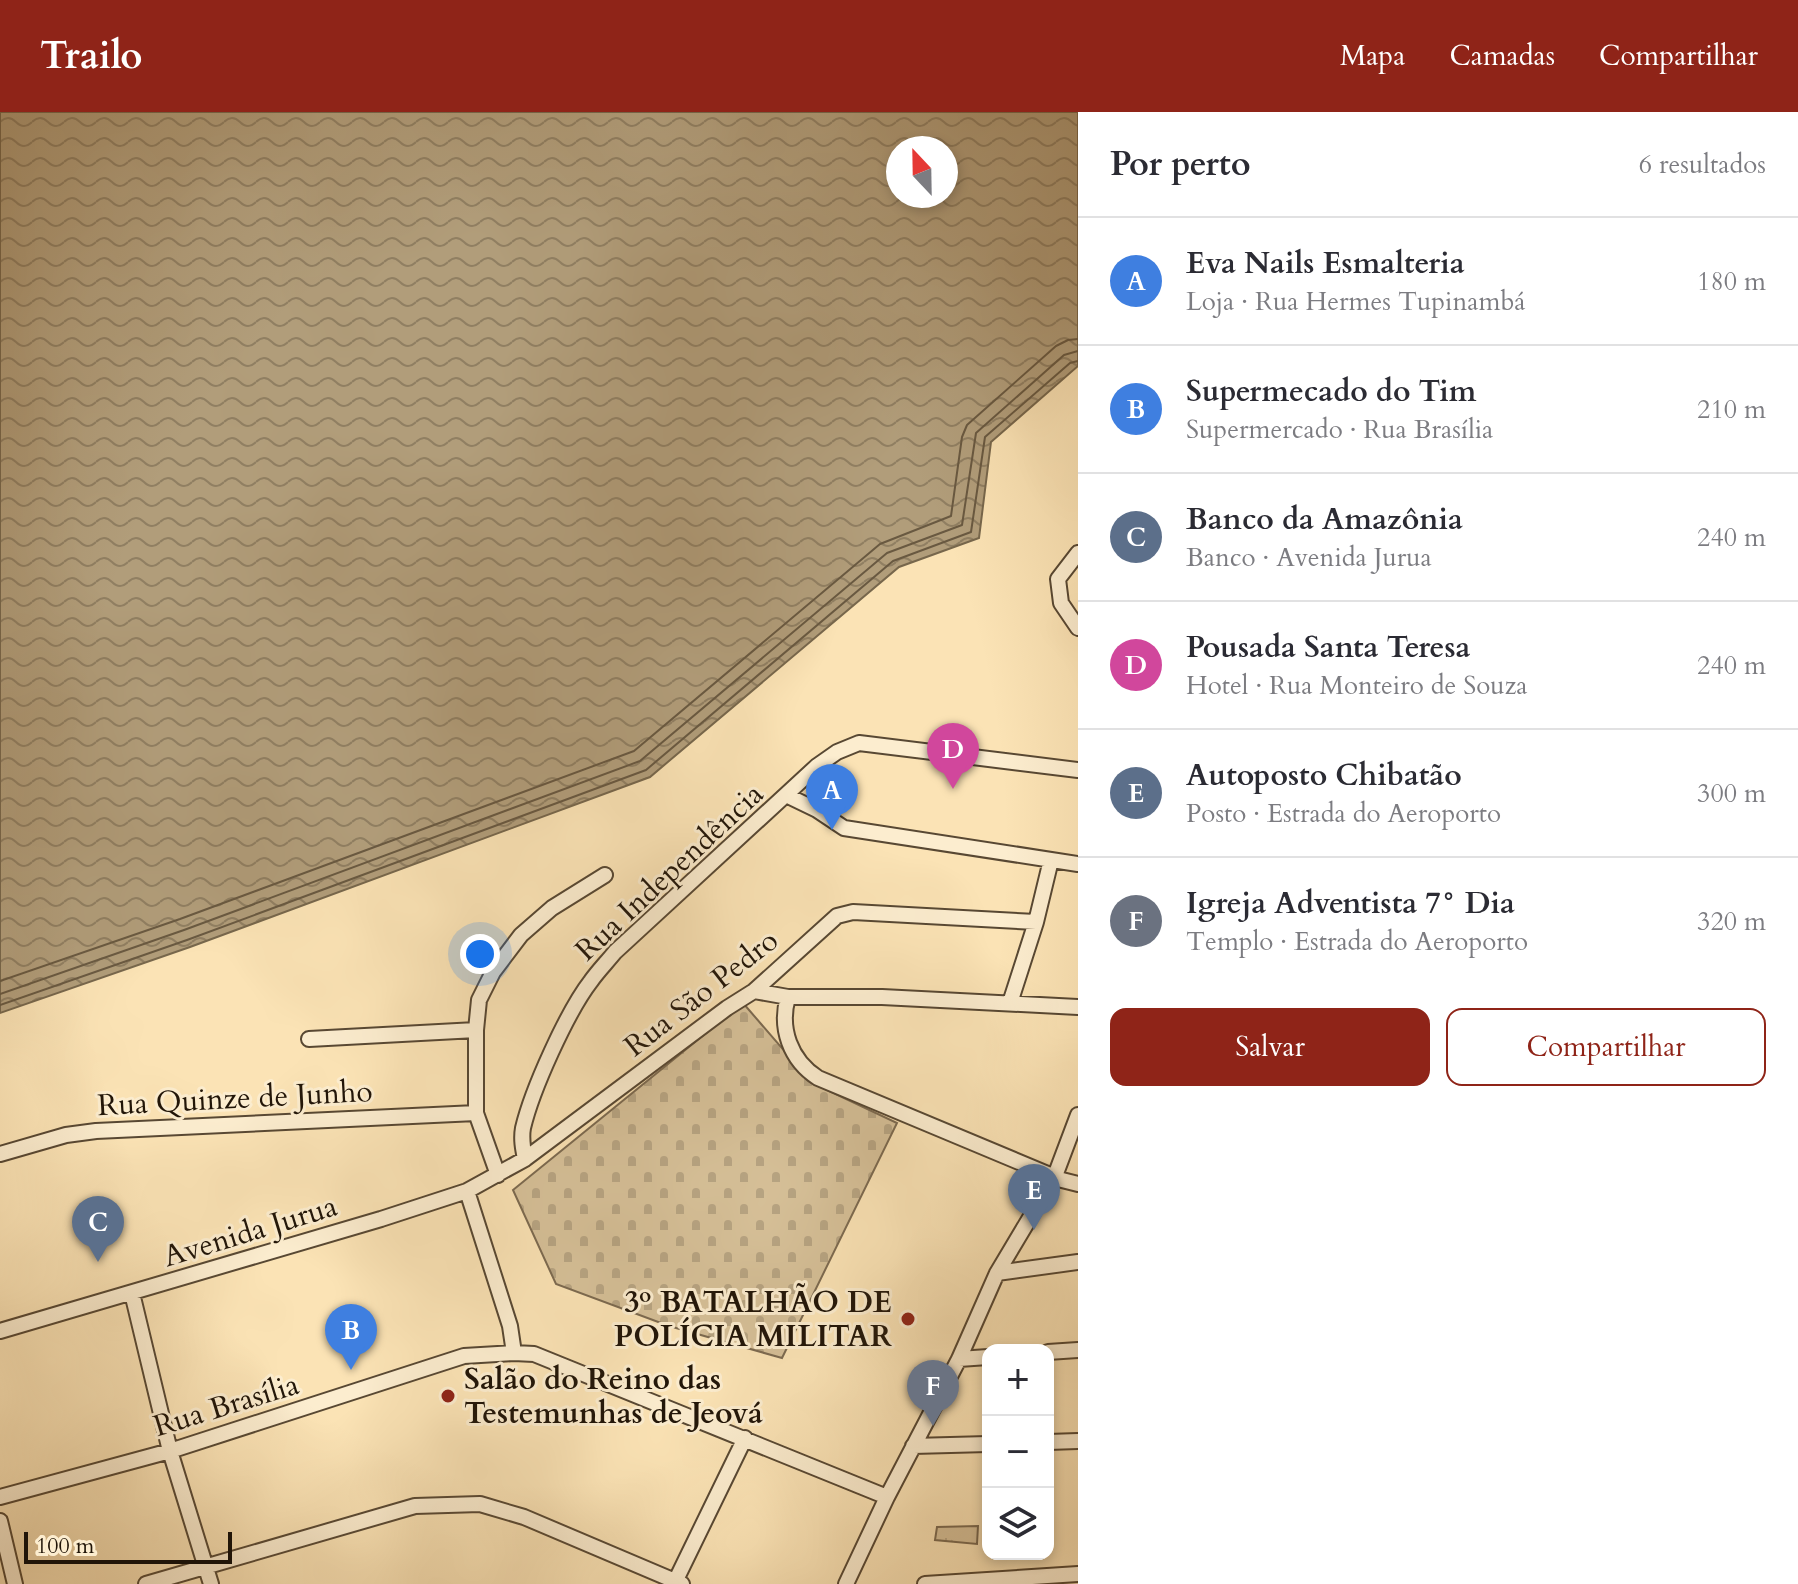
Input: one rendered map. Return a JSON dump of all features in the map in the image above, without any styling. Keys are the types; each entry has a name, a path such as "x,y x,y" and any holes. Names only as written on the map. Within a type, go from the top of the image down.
{"street":[{"path":"1078,553 1058,579 1061,603 1078,628"},
{"name":"Rua Independência","path":"525,1159 523,1128 569,1017 590,981 615,952 788,796 817,766 837,752 859,743 1078,770"},
{"path":"788,796 844,828 1078,864"},
{"path":"1010,1003 1036,922 1051,860"},
{"path":"498,1175 476,1113 479,1000 493,972 521,935 552,908 605,875"},
{"name":"Rua São Pedro","path":"467,1191 525,1159 754,991 831,920 853,912 1036,922"},
{"path":"754,991 788,997 882,997 1078,1007"},
{"path":"788,997 784,1019 789,1043 792,1053 808,1072 882,1106 1078,1184"},
{"path":"309,1039 476,1030"},
{"name":"Rua Quinze de Junho","path":"0,1154 66,1135 96,1131 476,1113"},
{"path":"846,1584 887,1497 959,1359 997,1273 1055,1176 1078,1115"},
{"path":"467,1191 510,1326 514,1353"},
{"name":"Avenida Jurua","path":"0,1331 467,1191"},
{"path":"997,1273 1078,1262"},
{"path":"132,1293 170,1451 211,1584"},
{"path":"1054,1352 1078,1350"},
{"name":"Rua Brasília","path":"0,1497 170,1451 464,1356 514,1353 534,1354 887,1497"},
{"path":"959,1359 982,1357"},
{"path":"146,1584 415,1506 480,1504 524,1517 677,1583 745,1438"},
{"path":"1054,1442 1078,1441"},
{"path":"913,1446 982,1444"},
{"path":"0,1521 15,1584"},
{"path":"925,1584 1078,1574"}],"green space":[{"path":"743,1003 812,1083 897,1123 782,1358 669,1326 556,1284 513,1190"},
{"path":"978,1526 977,1544 935,1540 937,1527"}],"water":[{"path":"0,112 1078,112 1078,366 991,442 979,538 899,567 650,777 190,947 0,1013"}],"place":[{"name":"Pousada Santa Teresa","path":"953,789"},
{"name":"Eva Nails Esmalteria","path":"832,830"},
{"name":"Autoposto Chibatão","path":"1034,1230"},
{"name":"Banco da Amazônia","path":"98,1262"},
{"name":"3º BATALHÃO DE POLÍCIA MILITAR","path":"908,1319"},
{"name":"Supermecado do Tim","path":"351,1370"},
{"name":"Salão do Reino das Testemunhas de Jeová","path":"448,1396"},
{"name":"Igreja Adventista 7° Dia","path":"933,1426"}]}
